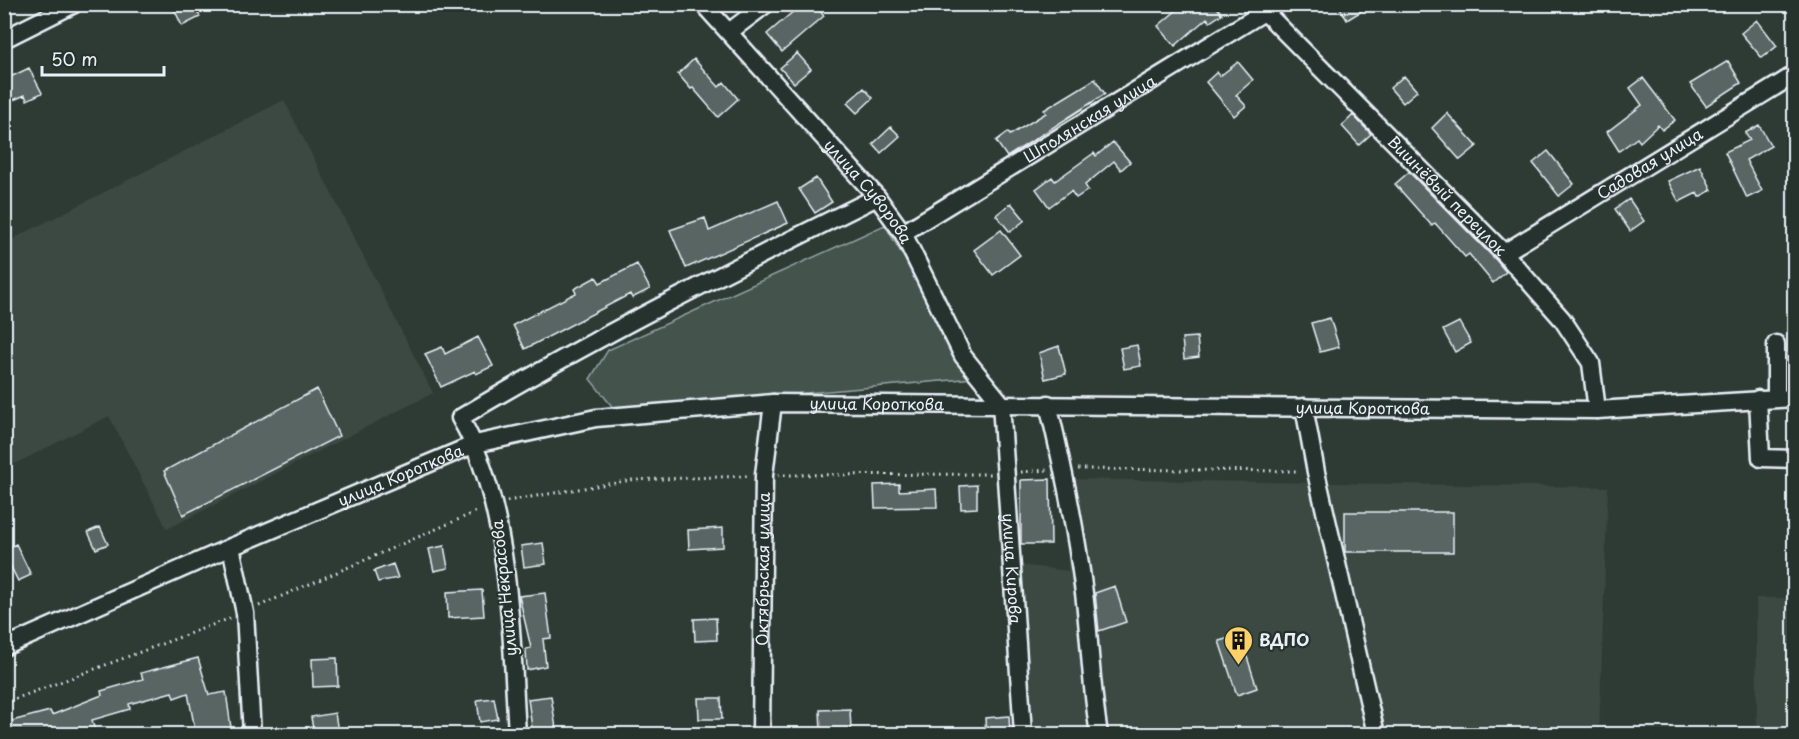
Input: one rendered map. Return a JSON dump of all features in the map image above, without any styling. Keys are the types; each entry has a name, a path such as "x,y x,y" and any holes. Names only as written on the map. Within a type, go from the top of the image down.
{"street":[{"path":"4,39 74,4"},
{"name":"улица Суворова","path":"703,4 877,197 903,233 963,356 1001,403"},
{"path":"729,32 766,4"},
{"name":"Шполянская улица","path":"903,233 1266,7"},
{"name":"Вишнёвый переулок","path":"1266,7 1504,253 1562,319 1591,363 1597,410"},
{"name":"Садовая улица","path":"1504,253 1794,75"},
{"name":"улица Некрасова","path":"517,735 506,590 494,504 475,444 460,418 550,364 665,303 877,197"},
{"path":"1776,344 1776,398"},
{"name":"улица Короткова","path":"4,647 231,547 475,444 596,418 773,403 1001,403 1597,410 1794,398"},
{"path":"1758,399 1761,458 1794,459"},
{"name":"Октябрьская улица","path":"761,735 764,475 773,403"},
{"name":"улица Кирова","path":"1001,403 1023,735"},
{"path":"1048,404 1064,469 1084,593 1090,682 1099,735"},
{"path":"1305,407 1316,472 1376,735"},
{"path":"231,547 245,613 252,735"}],"path":[{"path":"4,703 245,613 494,504 632,480 764,475 1006,474 1064,469 1316,472"}],"shaded area":[{"path":"284,100 433,393 167,529 109,416 5,469 5,243"},
{"path":"885,225 974,378 615,410 590,379 608,350"},
{"path":"1065,479 1608,487 1599,734 1034,734 1021,565 1068,571"},
{"path":"1756,598 1794,598 1794,734 1757,734"}],"building":[{"path":"172,4 194,4 200,17 182,26"},
{"path":"802,4 814,4 824,16 782,52 767,34"},
{"path":"1184,4 1223,4 1218,9 1222,14 1210,22 1207,18 1175,46 1158,26"},
{"path":"1338,4 1373,4 1347,20"},
{"path":"1757,20 1777,46 1762,58 1741,33"},
{"path":"797,53 811,69 794,83 780,68"},
{"path":"694,59 719,87 724,82 738,99 718,117 678,74"},
{"path":"1728,61 1741,83 1706,106 1690,84"},
{"path":"1238,62 1253,80 1236,95 1246,106 1234,116 1206,82 1217,72 1220,76"},
{"path":"29,68 42,93 27,100 25,95 4,104 4,80"},
{"path":"1404,76 1417,91 1403,103 1390,88"},
{"path":"1643,78 1675,120 1662,130 1658,125 1640,142 1637,138 1619,151 1607,132 1642,105 1630,88"},
{"path":"1095,79 1105,94 1007,157 996,141 1008,132 1010,135 1046,113 1044,110"},
{"path":"864,88 873,98 857,113 847,103"},
{"path":"1447,113 1477,146 1460,160 1432,128"},
{"path":"1353,115 1371,134 1359,145 1342,126"},
{"path":"1759,125 1771,146 1746,160 1762,191 1747,198 1725,152 1750,140 1745,133"},
{"path":"891,127 900,136 881,153 873,144"},
{"path":"1113,142 1130,162 1121,170 1114,161 1085,185 1088,190 1076,198 1071,191 1049,207 1036,189 1052,177 1055,181 1094,153 1096,156"},
{"path":"1548,151 1574,184 1559,196 1533,163"},
{"path":"1700,166 1712,190 1699,197 1697,193 1679,202 1668,181"},
{"path":"1409,172 1506,272 1493,283 1469,254 1465,257 1435,223 1432,226 1395,184"},
{"path":"816,178 832,202 815,213 799,189"},
{"path":"1629,199 1644,221 1630,231 1615,209"},
{"path":"778,201 788,223 686,268 670,230 705,218 709,231"},
{"path":"1011,203 1025,220 1010,232 996,215"},
{"path":"1001,230 1020,255 993,275 974,250"},
{"path":"637,264 650,289 632,298 630,294 525,349 513,325 576,293 574,289 596,277 600,283"},
{"path":"1330,318 1339,347 1320,352 1311,323"},
{"path":"1459,322 1471,343 1455,352 1443,330"},
{"path":"478,337 493,366 476,374 475,371 441,387 425,354 442,347 445,354"},
{"path":"1197,337 1199,357 1184,359 1182,338"},
{"path":"1137,345 1141,366 1124,369 1120,348"},
{"path":"1059,346 1066,374 1045,379 1039,353"},
{"path":"317,389 339,436 183,515 164,471"},
{"path":"1050,479 1051,544 1021,544 1021,480"},
{"path":"899,484 899,491 936,489 937,507 875,508 874,485"},
{"path":"977,485 977,508 961,509 960,486"},
{"path":"1345,512 1453,512 1453,552 1345,552"},
{"path":"100,527 108,544 96,549 88,532"},
{"path":"723,528 723,547 689,549 688,530"},
{"path":"543,543 546,564 524,567 521,546"},
{"path":"16,544 31,575 18,581 4,553 4,550"},
{"path":"444,546 448,568 434,571 429,549"},
{"path":"393,564 398,578 378,582 374,571"},
{"path":"1115,586 1126,622 1099,631 1095,593"},
{"path":"482,590 484,616 448,618 447,592"},
{"path":"545,593 551,638 543,639 546,666 527,670 526,649 531,648 519,596"},
{"path":"716,618 717,640 695,641 694,619"},
{"name":"ВДПО","path":"1240,635 1257,688 1237,695 1219,641"},
{"path":"198,658 209,695 226,692 232,735 196,735 188,693 174,698 172,692 129,704 130,709 92,720 96,735 4,735 4,723 50,711 52,715 102,695 101,691 143,679 141,673"},
{"path":"337,658 338,686 313,687 312,659"},
{"path":"551,696 557,735 533,735 528,699"},
{"path":"494,698 498,719 480,722 477,700"},
{"path":"698,698 721,698 722,719 699,719"},
{"path":"850,709 851,730 821,732 820,710"},
{"path":"335,713 338,732 314,735 311,717"},
{"path":"1009,716 1010,734 986,735 985,718"}],"place":[{"name":"ВДПО","path":"1238,666"}]}
